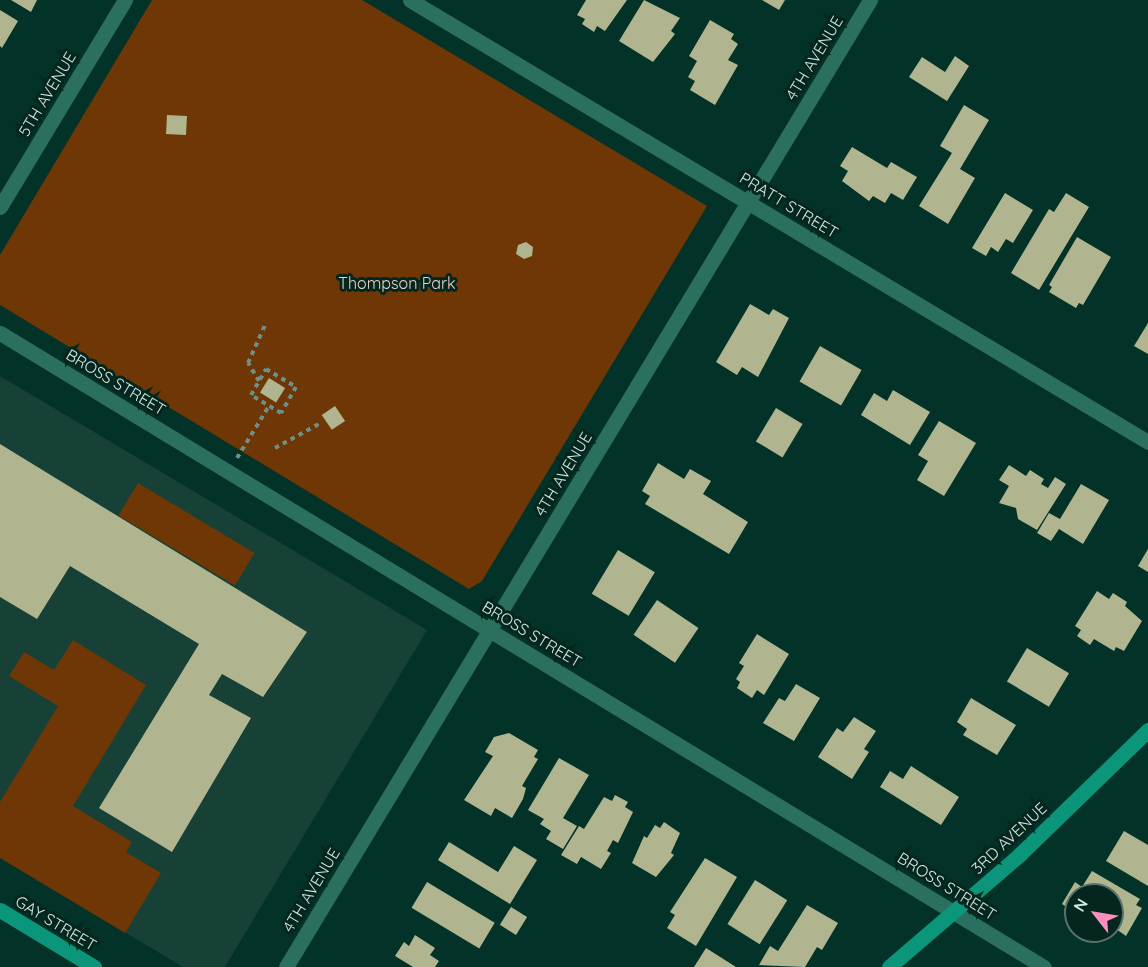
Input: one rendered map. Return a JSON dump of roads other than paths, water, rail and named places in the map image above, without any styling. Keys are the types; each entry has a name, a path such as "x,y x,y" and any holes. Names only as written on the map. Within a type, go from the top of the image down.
{"street":[{"name":"5TH AVENUE","path":"0,207 125,0"},
{"name":"PRATT STREET","path":"410,0 1148,442"},
{"name":"4TH AVENUE","path":"286,967 870,0"},
{"name":"BROSS STREET","path":"0,333 1044,967"},
{"name":"3RD AVENUE","path":"889,967 955,911 1148,730"},
{"name":"GAY STREET","path":"0,910 94,967"}],"park label":[{"name":"Thompson Park","path":"397,283"}]}
